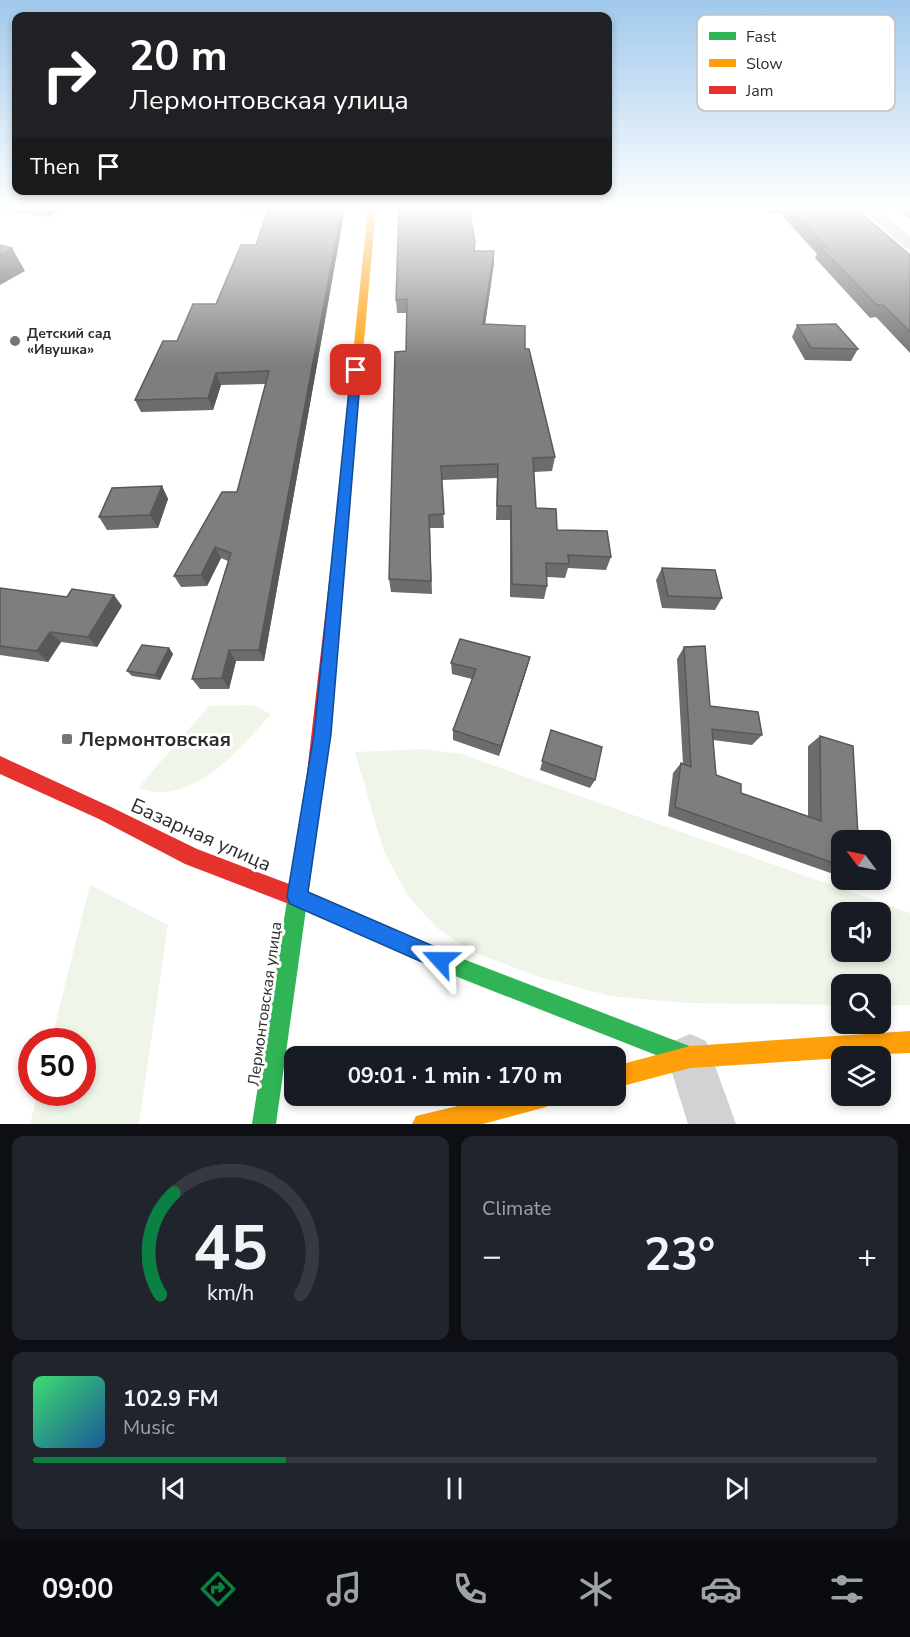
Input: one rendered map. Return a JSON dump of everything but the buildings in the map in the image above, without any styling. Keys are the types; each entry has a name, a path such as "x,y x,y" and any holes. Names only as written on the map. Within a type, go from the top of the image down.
{"main road":[{"name":"Лермонтовская улица","path":"264,1124 322,734 367,260"},
{"name":"Базарная улица","path":"0,765 97,809 192,857 297,897 460,968 690,1057"},
{"path":"626,1074 690,1057 910,1042"},
{"path":"424,1124 504,1106"}],"street":[{"path":"690,1057 712,1124"}],"shaded area":[{"path":"253,705 271,714 229,759 213,772 177,790 158,792 138,788 209,706"},
{"path":"424,749 461,754 831,885 831,890 845,890 879,902 831,902 831,962 891,962 891,906 910,913 910,1005 891,1005 891,974 831,974 831,1005 686,1003 610,996 539,977 471,951 437,928 407,895 383,849 355,752"},
{"path":"90,885 168,925 139,1124 30,1124 34,1106 96,1106 96,1028 54,1028"}],"traffic: fast":[{"path":"264,1124 316,773"},
{"path":"359,924 460,968 689,1057"}],"traffic: slow":[{"path":"341,529 367,260"},
{"path":"626,1074 690,1057 910,1042"},
{"path":"424,1124 454,1120 506,1106"}],"traffic: jam":[{"path":"316,773 341,529"},
{"path":"0,765 105,813 192,857 297,897 359,924"}],"place":[{"name":"Детский сад «Ивушка»","path":"15,341"},
{"name":"Лермонтовская","path":"67,739"}],"route":[{"path":"356,370 322,734 297,897 440,960"}]}
